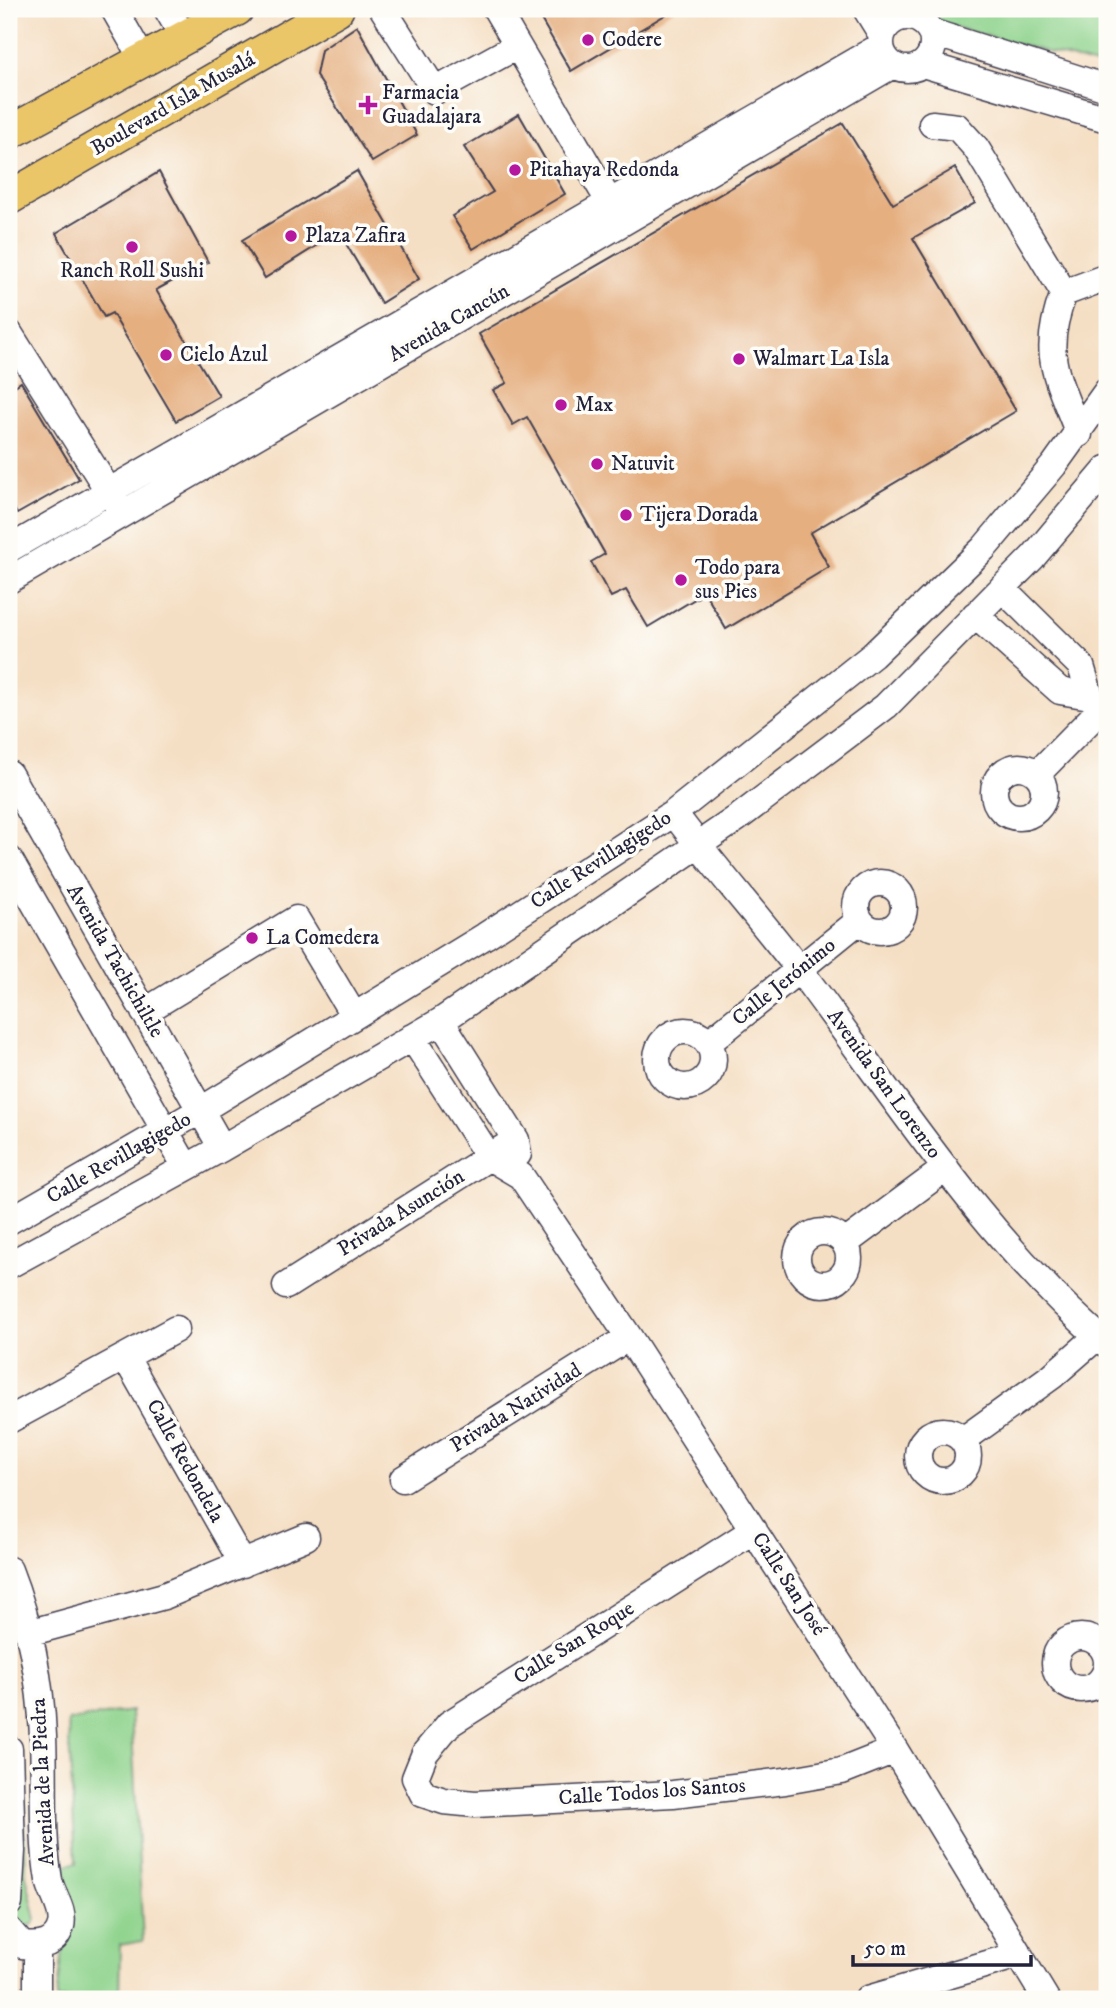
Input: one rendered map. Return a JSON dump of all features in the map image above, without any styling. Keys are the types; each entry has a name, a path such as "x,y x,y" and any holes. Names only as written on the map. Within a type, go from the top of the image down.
{"main road":[{"path":"9,133 237,9"},
{"path":"249,9 270,49"},
{"name":"Boulevard Isla Musalá","path":"9,198 337,9"}],"street":[{"path":"114,9 143,60"},
{"path":"167,9 184,38"},
{"path":"383,9 435,91 442,90 517,46"},
{"path":"496,9 615,212"},
{"path":"866,9 884,49 907,70 923,65 1107,119"},
{"path":"884,49 891,22 899,18 920,20 1107,89"},
{"path":"920,20 933,50 923,65"},
{"name":"Avenida Cancún","path":"9,550 115,502 615,212 884,49"},
{"path":"932,124 957,127 976,148 1064,293"},
{"path":"1079,434 1050,350 1053,321 1064,293 1107,277"},
{"path":"9,333 115,502"},
{"name":"Calle Revillagigedo","path":"9,1221 201,1111 674,813 873,655 984,548 1079,434 1107,391"},
{"name":"Calle Revillagigedo","path":"9,1265 222,1148 440,1021 699,846 886,706 1033,557 1107,469"},
{"name":"Avenida Cancún","path":"9,580 115,502"},
{"path":"1002,588 1082,666 1102,705"},
{"path":"975,615 1060,691 1102,705"},
{"path":"1037,774 1102,705"},
{"name":"Avenida Tachichiltle","path":"9,774 222,1148"},
{"name":"Avenida San Lorenzo","path":"674,813 800,970 946,1168 1026,1266 1103,1340"},
{"name":"Avenida Tachichiltle","path":"9,859 16,887 186,1167"},
{"path":"144,1012 296,919 354,1016"},
{"name":"Calle Jerónimo","path":"708,1043 859,920"},
{"name":"Calle San José","path":"440,1021 516,1140 521,1176"},
{"name":"Calle San José","path":"412,1037 489,1157 521,1176 629,1337 895,1750 1046,1999"},
{"name":"Privada Asunción","path":"286,1286 516,1140"},
{"path":"845,1242 946,1168"},
{"path":"9,1420 176,1329"},
{"name":"Privada Natividad","path":"403,1479 629,1337"},
{"path":"963,1440 1103,1340"},
{"name":"Calle Redondela","path":"127,1358 243,1564"},
{"name":"Calle San Roque","path":"415,1778 425,1753 449,1724 754,1530"},
{"path":"28,1633 164,1596 306,1537"},
{"name":"Avenida de la Piedra","path":"9,1570 28,1633 43,1732 49,1883 60,1907 61,1925 49,1943 37,1947"},
{"path":"9,1735 43,1732"},
{"name":"Avenida de la Piedra","path":"9,1749 9,1903"},
{"name":"Calle Todos los Santos","path":"415,1778 423,1794 444,1801 475,1804 673,1794 842,1771 895,1750"},
{"path":"9,1930 22,1945 37,1947 37,1999"},
{"path":"868,1999 1018,1955"}],"green space":[{"path":"925,9 1107,9 1107,68 939,23"},
{"path":"131,1711 143,1941 120,1945 119,1999 57,1999 64,1941 58,1866 76,1863 68,1721"},
{"path":"19,1759 23,1763 26,1875 36,1920 32,1925 18,1927 12,1916"}],"building":[{"name":"Codere","path":"535,9 675,9 571,71"},
{"name":"Farmacia Guadalajara","path":"357,26 417,135 372,162 316,75 321,50"},
{"name":"Pitahaya Redonda","path":"519,114 565,194 473,249 452,216 493,192 464,147"},
{"name":"Walmart La Isla","path":"843,123 893,204 955,168 975,203 913,238 1016,411 810,533 829,567 726,629 705,593 648,627 626,590 611,597 591,562 605,554 527,417 513,425 493,390 507,383 479,334"},
{"name":"Plaza Zafira","path":"357,171 419,279 381,303 339,232 265,278 242,240"},
{"name":"Ranch Roll Sushi","path":"159,172 208,262 156,290 219,396 176,421 112,313 104,317 56,233"},
{"path":"21,382 79,479 17,514 9,499 9,390"}],"place":[{"name":"Codere","path":"588,40"},
{"name":"Farmacia Guadalajara","path":"368,105"},
{"name":"Pitahaya Redonda","path":"515,170"},
{"name":"Plaza Zafira","path":"291,236"},
{"name":"Ranch Roll Sushi","path":"132,247"},
{"name":"Cielo Azul","path":"166,355"},
{"name":"Walmart La Isla","path":"739,359"},
{"name":"Max","path":"561,405"},
{"name":"Natuvit","path":"597,464"},
{"name":"Tijera Dorada","path":"626,515"},
{"name":"Todo para sus Pies","path":"681,580"},
{"name":"La Comedera","path":"252,938"}]}
